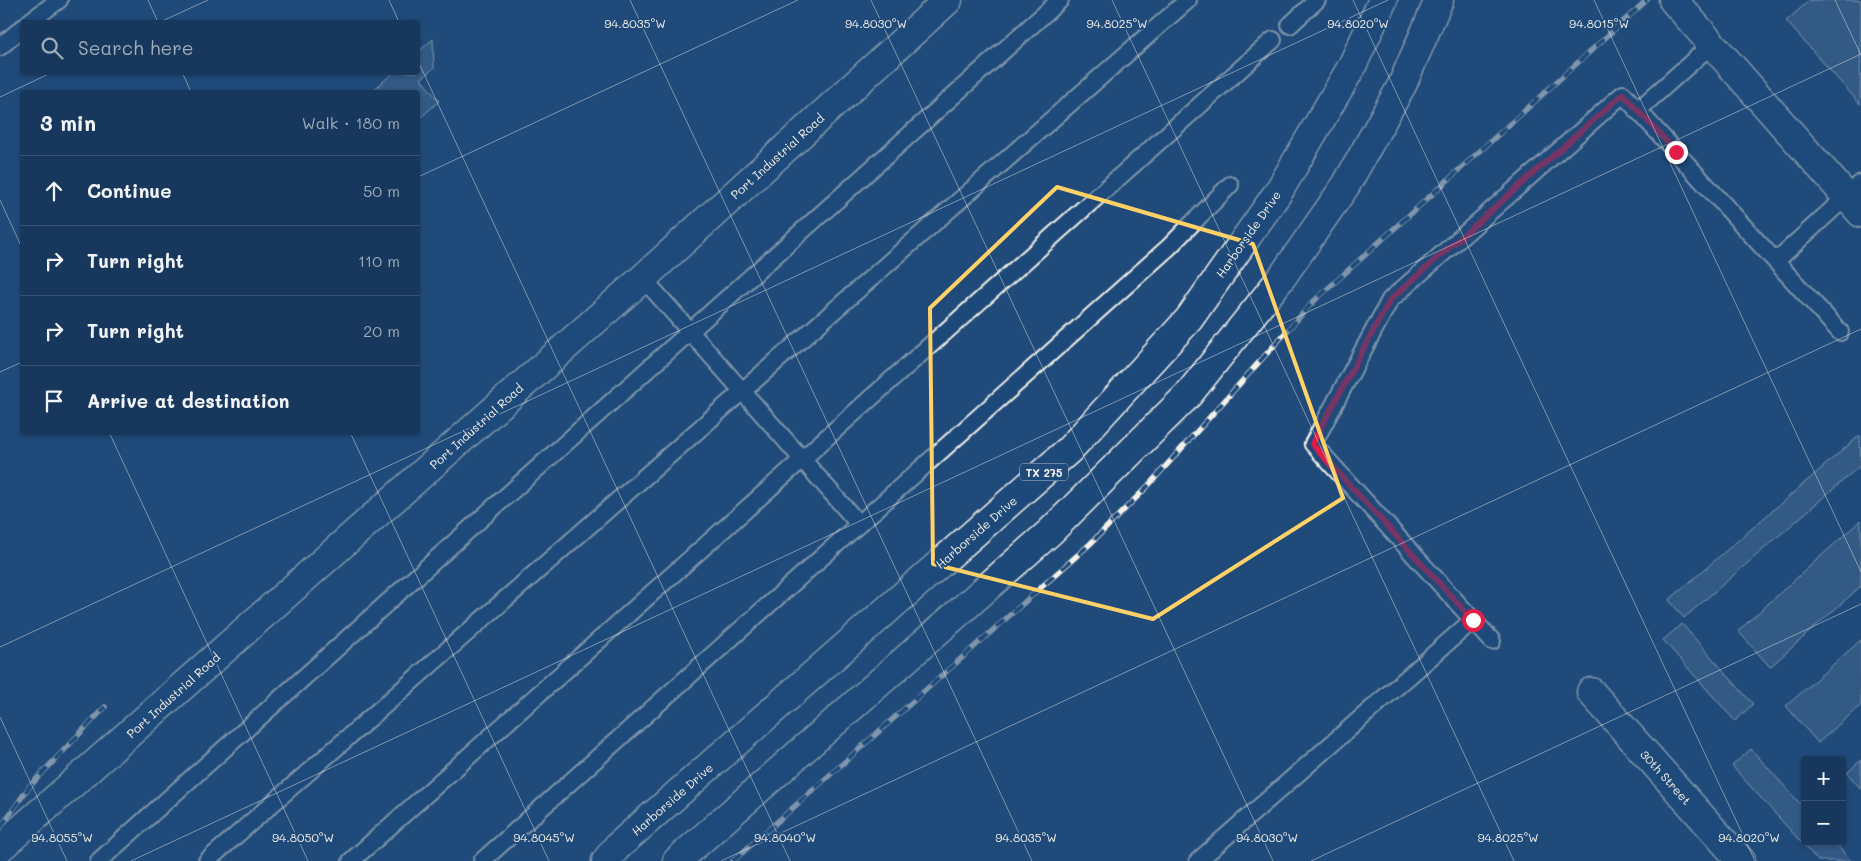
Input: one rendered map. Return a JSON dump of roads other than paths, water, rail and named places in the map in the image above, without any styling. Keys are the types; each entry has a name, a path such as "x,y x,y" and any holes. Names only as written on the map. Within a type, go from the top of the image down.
{"main road":[{"name":"Port Industrial Road","path":"0,848 642,278 948,0"},
{"name":"Harborside Drive","path":"606,861 617,847 1069,450 1183,326 1279,191 1351,68 1383,0"},
{"path":"677,861 1050,532 1188,395 1282,277 1346,184 1402,84 1439,0"},
{"path":"1673,0 1856,198"},
{"name":"30th Street","path":"1591,692 1740,861"}],"lane":[{"path":"32,20 59,0"},
{"path":"99,861 1060,0"},
{"path":"207,861 1188,0"},
{"path":"1290,25 1317,0"},
{"path":"0,47 20,30"},
{"path":"351,861 1274,40"},
{"path":"1637,111 1712,44"},
{"path":"1492,641 1312,444 1390,300 1623,94 1840,332"},
{"path":"482,861 1169,247 1230,185"},
{"path":"1776,261 1856,198"},
{"path":"642,278 860,524"},
{"path":"1198,861 1473,620"}],"railway":[{"path":"733,861 1090,544 1147,487 1313,302 1647,0"},
{"path":"0,828 29,787 105,707"}]}
